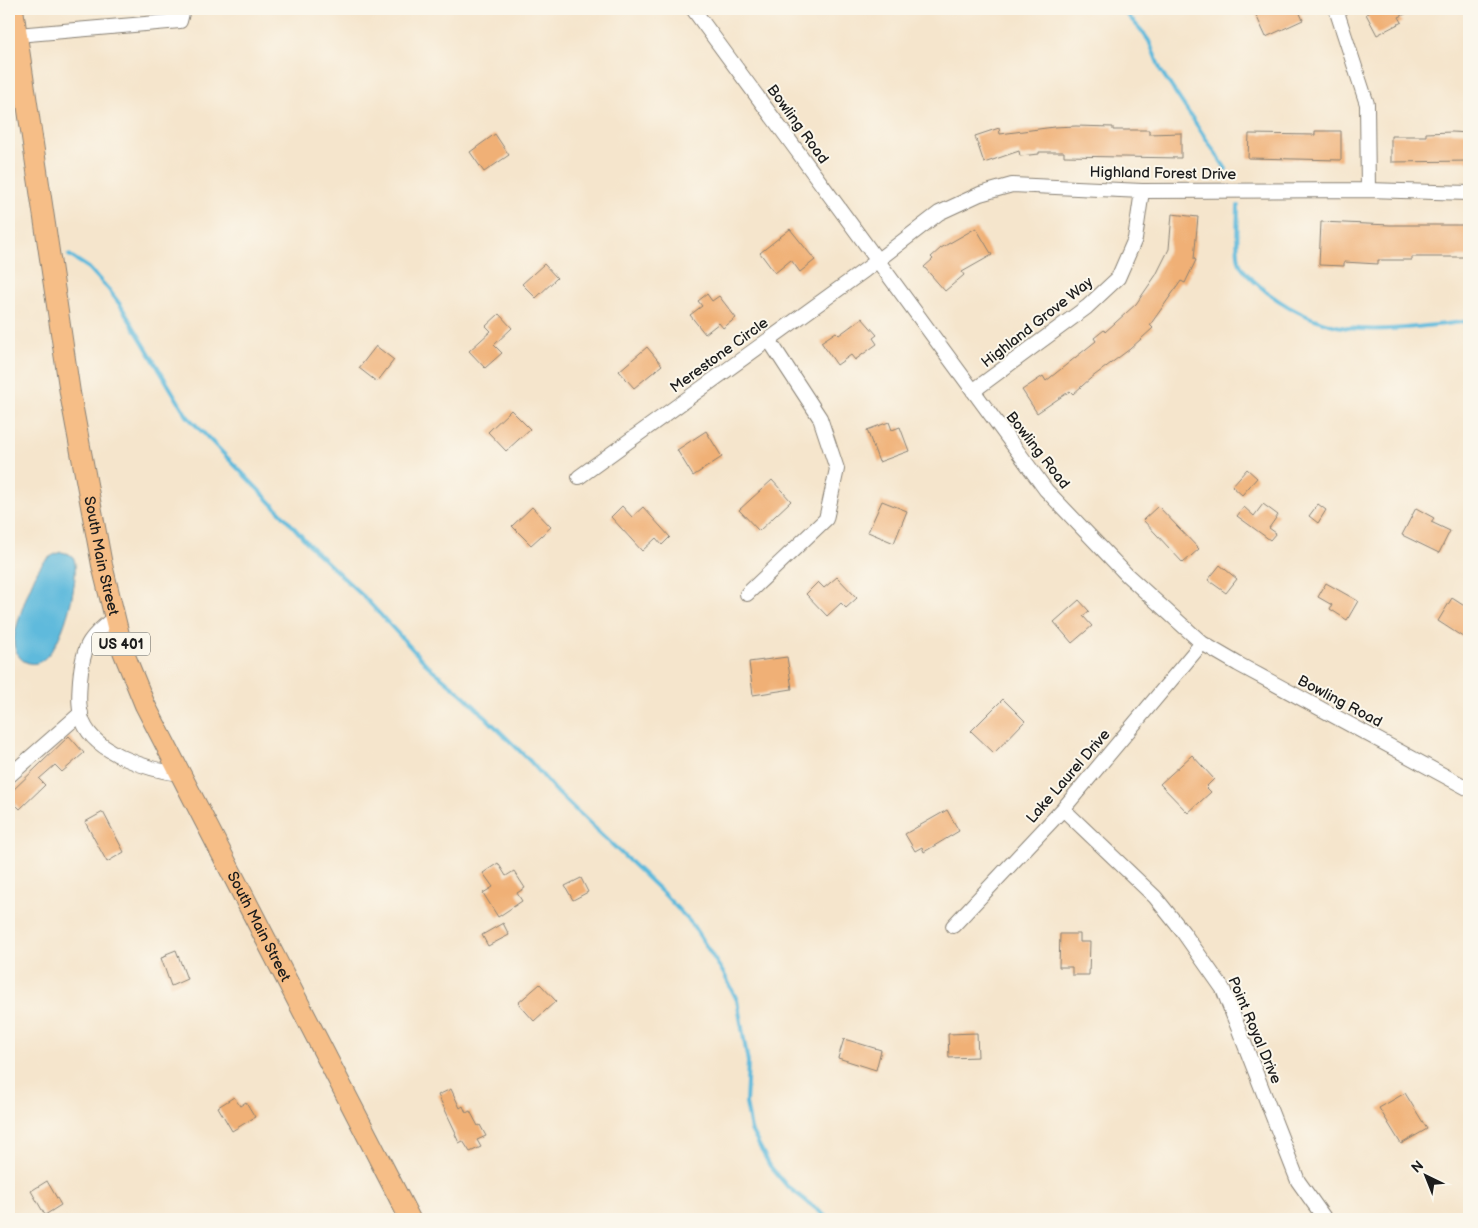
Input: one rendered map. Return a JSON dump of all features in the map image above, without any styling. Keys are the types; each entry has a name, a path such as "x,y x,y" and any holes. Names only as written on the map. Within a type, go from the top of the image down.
{"highway":[{"name":"South Main Street","path":"13,9 70,393 102,566 123,650 145,705 410,1219"}],"street":[{"path":"17,35 180,20 183,9"},
{"name":"Bowling Road","path":"693,9 1046,490 1126,575 1202,643 1469,789"},
{"path":"1336,9 1368,104 1368,190"},
{"name":"Highland Forest Drive","path":"878,260 939,213 980,194 1012,185 1142,191 1368,190 1469,193"},
{"name":"Highland Grove Way","path":"973,391 1087,307 1118,278 1135,239 1142,191"},
{"name":"Merestone Circle","path":"579,477 878,260"},
{"path":"747,594 826,519 837,469 820,418 769,340"},
{"path":"115,617 96,632 85,648 79,689 83,722 89,732 108,749 159,771 180,774"},
{"name":"Lake Laurel Drive","path":"953,926 1063,809 1202,643"},
{"path":"9,776 81,713"},
{"name":"Point Royal Drive","path":"1063,809 1155,897 1183,932 1223,989 1298,1181 1324,1219"}],"water":[{"path":"61,552 73,557 75,570 74,586 65,624 48,655 38,663 26,662 16,652 14,646 20,617 32,582 40,567 49,558"}],"building":[{"path":"1269,9 1298,9 1303,20 1266,37 1256,15"},
{"path":"1375,9 1416,9 1399,17 1402,22 1377,35 1366,14"},
{"path":"1076,126 1113,127 1113,130 1149,130 1149,134 1181,133 1181,158 1064,156 1064,152 1039,152 1039,154 1020,156 1019,151 984,163 975,136 999,128 1000,134"},
{"path":"1315,131 1341,131 1341,160 1248,158 1249,134 1315,135"},
{"path":"1426,133 1469,133 1469,161 1391,162 1391,136 1426,136"},
{"path":"495,134 509,155 484,172 470,152"},
{"path":"1172,214 1198,217 1194,259 1196,260 1185,283 1181,281 1150,325 1153,328 1130,349 1073,394 1070,391 1037,413 1022,390 1043,376 1046,381 1096,341 1094,338 1104,330 1105,332 1136,304 1156,275 1169,249"},
{"path":"1321,222 1390,225 1469,225 1469,257 1412,257 1412,260 1378,260 1378,264 1344,262 1344,266 1319,265"},
{"path":"976,228 992,255 962,272 964,275 945,291 924,267 941,248"},
{"path":"790,229 815,260 800,272 791,260 775,273 760,253"},
{"path":"544,264 557,278 536,298 522,284"},
{"path":"707,294 712,301 719,296 736,318 723,328 719,323 705,334 690,315 702,306 698,301"},
{"path":"499,314 512,328 494,345 502,353 485,368 469,351 491,331 486,326"},
{"path":"862,318 877,335 873,338 877,344 855,360 851,355 837,365 821,342 836,332 839,335"},
{"path":"376,346 394,360 377,382 359,368"},
{"path":"647,347 662,365 634,388 619,371"},
{"path":"511,410 530,429 506,451 488,432"},
{"path":"889,422 892,430 900,427 909,451 879,462 867,430"},
{"path":"706,431 722,457 693,476 677,450"},
{"path":"1247,469 1257,478 1242,495 1232,486"},
{"path":"772,480 791,501 759,531 739,510"},
{"path":"882,501 907,511 894,543 868,532"},
{"path":"1263,504 1278,515 1269,528 1276,533 1270,540 1237,516 1244,507 1254,516"},
{"path":"1318,504 1326,510 1318,523 1309,516"},
{"path":"622,506 632,517 643,507 670,537 662,545 656,538 642,551 611,517"},
{"path":"1158,506 1199,549 1183,563 1143,520"},
{"path":"532,507 551,527 531,545 512,526"},
{"path":"1416,508 1434,518 1431,522 1450,531 1439,553 1402,535"},
{"path":"1220,565 1237,579 1226,593 1208,580"},
{"path":"837,577 857,598 846,608 841,603 827,616 806,594 818,582 824,588"},
{"path":"1326,583 1358,601 1347,620 1330,609 1332,605 1318,597"},
{"path":"1452,598 1469,609 1469,641 1438,621"},
{"path":"1079,600 1089,611 1083,616 1092,626 1072,643 1054,622"},
{"path":"787,657 792,689 753,695 749,662"},
{"path":"1003,699 1025,721 994,753 971,731"},
{"path":"69,736 84,753 62,772 55,765 39,779 45,785 20,809 9,798 9,794"},
{"path":"1192,755 1214,779 1206,787 1211,792 1188,813 1160,784"},
{"path":"947,810 959,831 924,852 922,847 915,851 905,834"},
{"path":"103,812 124,852 107,862 85,822"},
{"path":"498,863 506,876 514,871 525,888 517,893 522,901 498,917 483,893 493,887 483,873"},
{"path":"581,878 588,892 573,900 565,886"},
{"path":"503,923 509,935 488,946 482,935"},
{"path":"1060,934 1080,934 1080,942 1090,942 1089,975 1072,975 1072,967 1059,967"},
{"path":"176,950 187,979 171,986 161,958"},
{"path":"540,984 556,1001 534,1021 518,1003"},
{"path":"977,1033 978,1057 949,1058 948,1034"},
{"path":"844,1039 881,1050 876,1070 838,1058"},
{"path":"451,1089 460,1108 463,1106 466,1113 470,1111 486,1136 477,1140 481,1147 470,1152 463,1141 459,1143 438,1095"},
{"path":"1405,1093 1427,1129 1401,1144 1379,1108"},
{"path":"234,1097 240,1106 246,1102 255,1117 232,1131 218,1107"},
{"path":"47,1181 61,1205 45,1215 31,1191"}],"waterway":[{"path":"1122,9 1149,41 1161,71 1226,169"},
{"path":"1238,206 1237,246 1241,266 1268,293 1311,318 1335,326 1359,329 1402,328 1469,321"},
{"path":"69,255 89,268 121,306 187,416 281,513 314,550 365,598 427,665 464,696 530,761 557,792 664,894 692,924 724,974 737,1000 748,1062 746,1103 751,1130 770,1166 787,1186 829,1219"}]}
